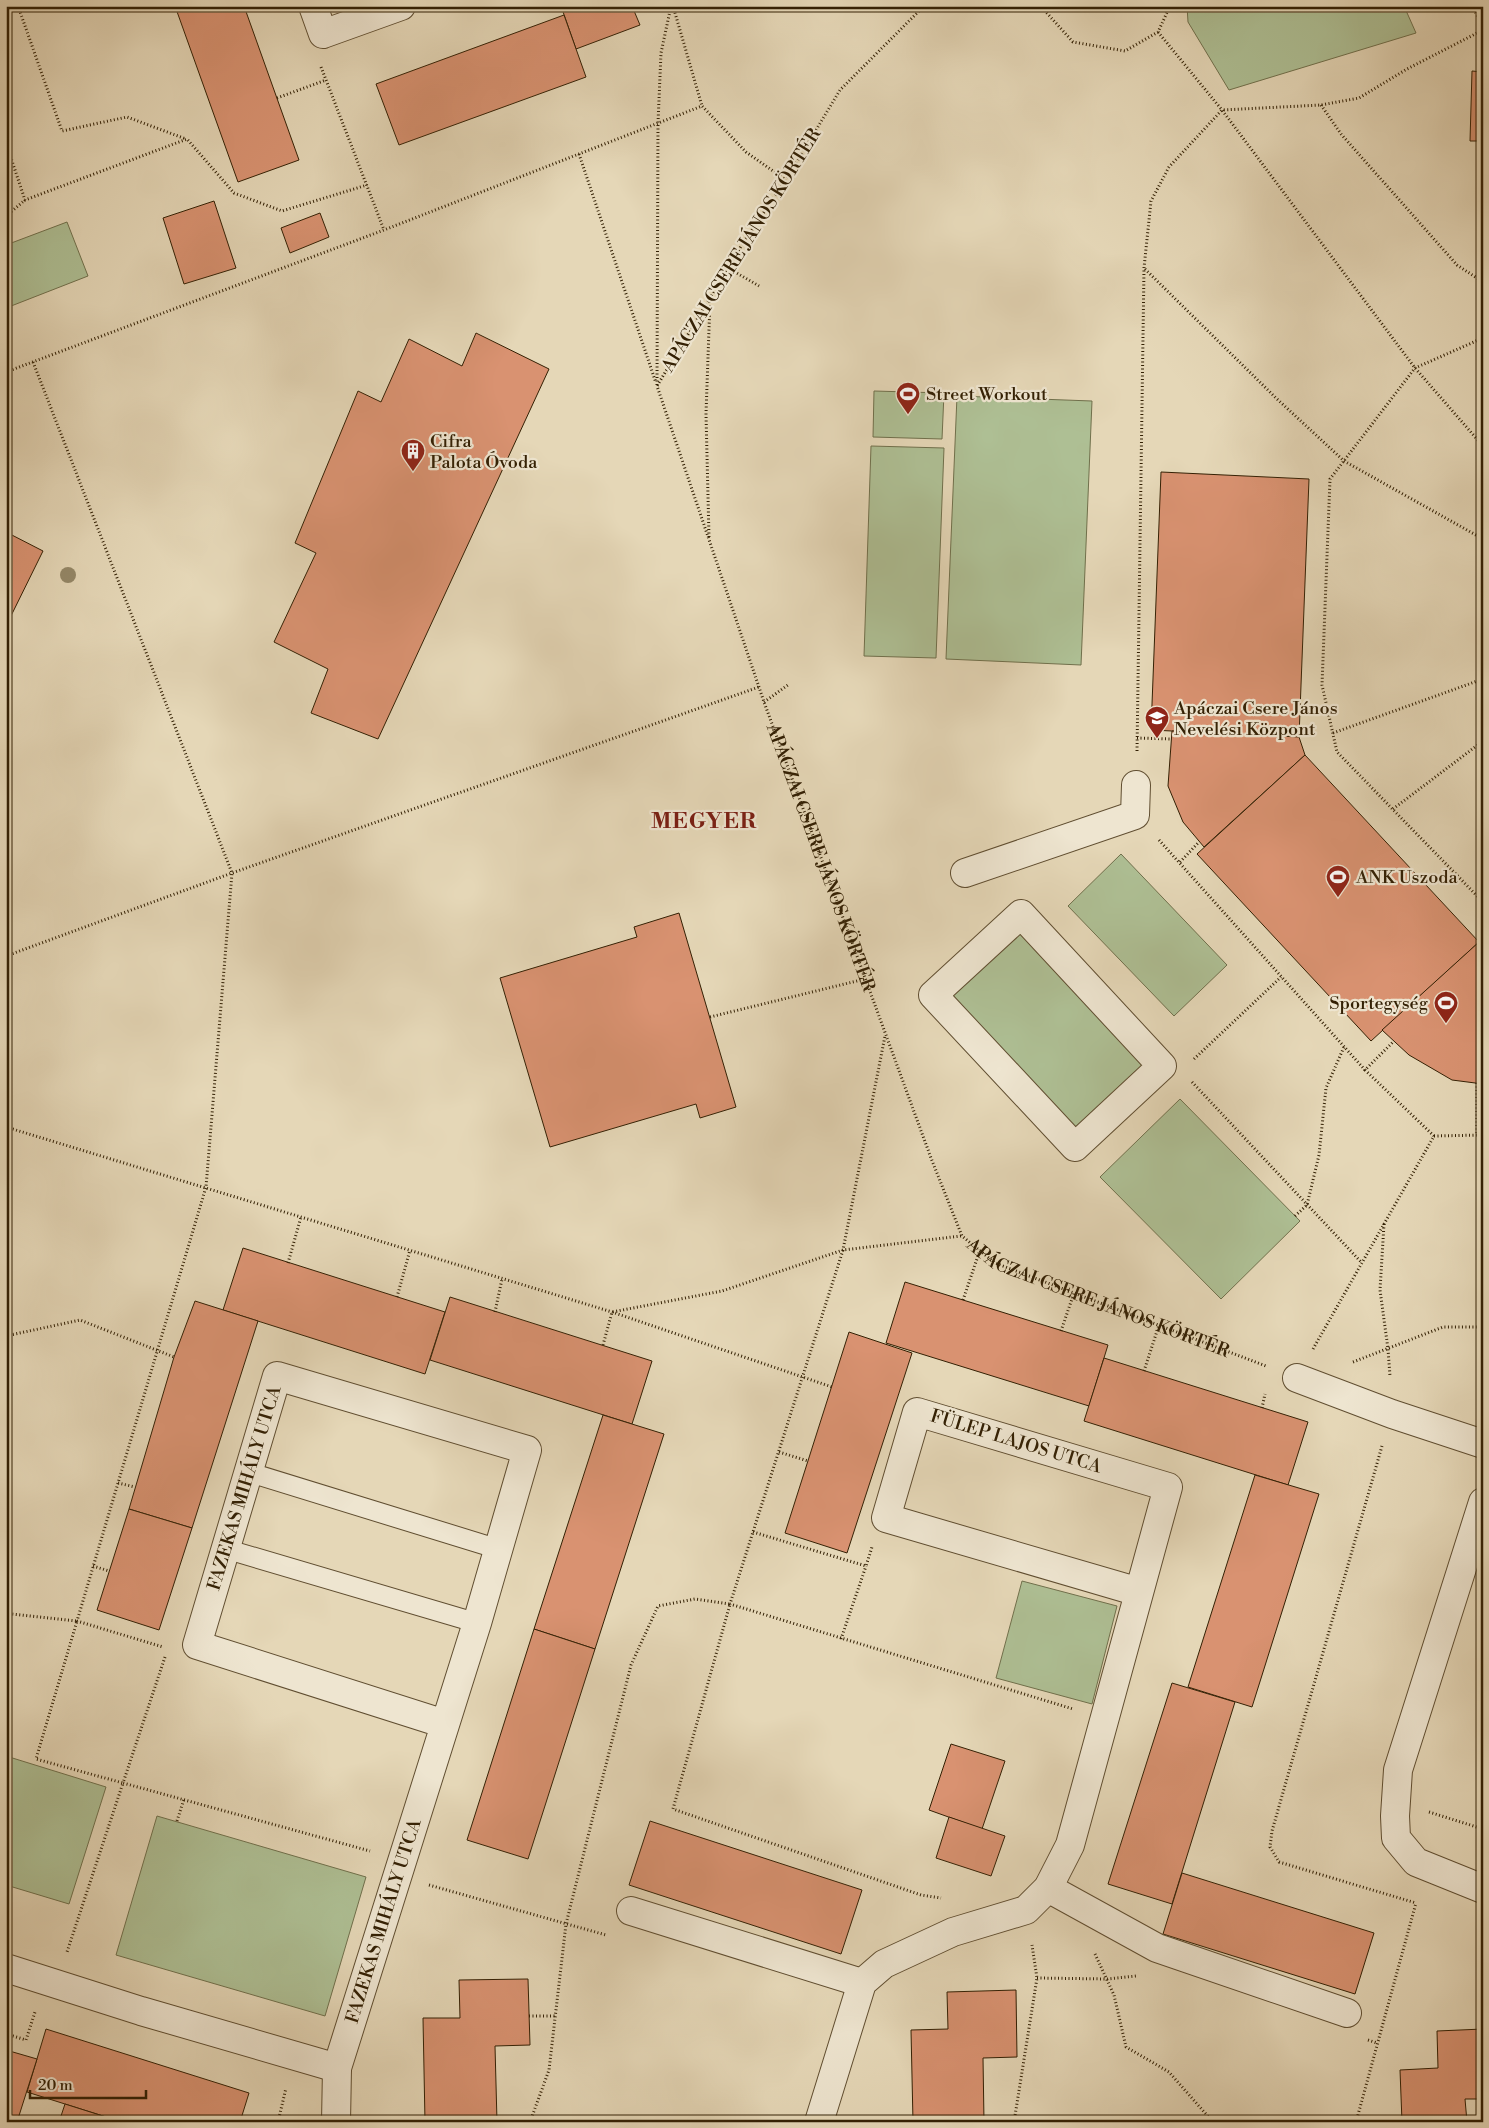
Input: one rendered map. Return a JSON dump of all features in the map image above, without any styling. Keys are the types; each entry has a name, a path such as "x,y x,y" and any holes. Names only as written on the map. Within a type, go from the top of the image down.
{"street":[{"path":"313,6 323,34 401,6"},
{"path":"965,873 1135,815 1136,785"},
{"path":"1021,914 1162,1066 1075,1147 933,995 1021,914"},
{"name":"FAZEKAS MIHÁLY UTCA","path":"336,2122 337,2068 477,1623 527,1450 277,1376 197,1645 445,1724"},
{"path":"1297,1378 1392,1414 1483,1444"},
{"name":"FÜLEP LAJOS UTCA","path":"862,1983 884,1964 953,1932 1026,1910 1048,1888 1070,1845 1168,1487 918,1412 886,1518 1139,1592"},
{"path":"1483,1502 1398,1770 1396,1801 1396,1838 1416,1862 1483,1889"},
{"path":"1048,1888 1157,1948 1347,2012"},
{"path":"632,1911 862,1983 819,2122"},
{"path":"6,1968 141,2011 337,2068"}],"lane":[{"path":"248,1472 498,1549"},
{"path":"226,1549 477,1623"}],"path":[{"path":"18,6 62,131 127,117 187,139 234,192 282,211 367,185"},
{"path":"672,6 702,106 746,152 786,180"},
{"path":"657,386 658,123 661,53 672,6"},
{"name":"APÁCZAI CSERE JÁNOS KÖRTÉR","path":"924,6 840,90 786,180 728,268 657,386 764,702 885,1035 962,1236 995,1262 1297,1378"},
{"path":"1045,6 1046,12 1073,42 1125,51 1158,32 1170,6"},
{"path":"1472,6 1483,26"},
{"path":"1137,750 1144,268 1151,201 1169,167 1222,110 1321,105 1360,98 1407,69 1483,30"},
{"path":"1158,32 1222,110 1414,368 1483,446"},
{"path":"318,62 384,230"},
{"path":"277,98 326,80"},
{"path":"1321,105 1341,134 1445,252 1457,265 1483,282"},
{"path":"6,372 384,230 702,106"},
{"path":"6,216 25,200 187,139"},
{"path":"6,143 25,200"},
{"path":"579,154 657,386"},
{"path":"728,268 759,286"},
{"path":"1144,268 1276,398 1344,461 1483,538"},
{"path":"710,300 706,414 710,541"},
{"path":"1483,338 1414,368 1330,480 1322,685 1337,752 1483,902"},
{"path":"33,362 232,873 206,1187 36,1759 184,1800 400,1868 566,1924 611,1936"},
{"path":"1333,733 1483,680"},
{"path":"764,702 788,685"},
{"path":"6,956 232,873 759,687"},
{"path":"1137,738 1172,739"},
{"path":"1393,809 1483,741"},
{"path":"1153,834 1344,1048 1434,1136 1460,1137 1477,1134 1483,1135"},
{"path":"1180,862 1199,842"},
{"path":"1189,1064 1281,977"},
{"path":"710,1017 865,980"},
{"path":"612,1312 722,1291 844,1250 885,1035"},
{"path":"1365,1070 1394,1041"},
{"path":"1295,1216 1307,1205 1319,1155 1326,1088 1344,1048"},
{"path":"1477,1083 1477,1134"},
{"path":"6,1127 612,1312 832,1387"},
{"path":"1297,1378 1434,1136"},
{"path":"288,1262 301,1217"},
{"path":"1384,1224 1380,1290 1388,1349 1392,1414 1272,1831 1270,1847 1279,1862 1416,1903"},
{"path":"397,1298 410,1250"},
{"path":"963,1300 980,1250"},
{"path":"495,1312 502,1279"},
{"path":"1061,1330 1074,1293"},
{"path":"603,1345 612,1312"},
{"path":"6,1336 80,1320 157,1352 174,1357"},
{"path":"1144,1371 1159,1325"},
{"path":"1352,1362 1443,1327 1483,1327"},
{"path":"778,1452 808,1461"},
{"path":"118,1483 135,1487"},
{"path":"93,1566 109,1572"},
{"path":"841,1639 866,1566"},
{"path":"530,2122 549,2070 557,2016 566,1924 631,1665 658,1606 695,1599 730,1604 672,1808 921,1895 949,1899"},
{"path":"6,1617 12,1614 77,1621 168,1648 57,1983"},
{"path":"177,1822 184,1800"},
{"path":"1396,1801 1483,1829"},
{"path":"1356,2122 1426,1866"},
{"path":"1014,2122 1037,1978 1026,1910"},
{"path":"1094,1953 1114,1995 1126,2047 1169,2072 1213,2122"},
{"path":"1037,1978 1107,1979 1143,1976"},
{"path":"6,2034 26,2040 38,2004"},
{"path":"529,2016 557,2016"},
{"path":"1359,2038 1377,2043"}],"green space":[{"path":"1187,6 1404,6 1416,33 1229,90 1188,22"},
{"path":"67,222 88,276 6,308 6,245"},
{"name":"Street Workout","path":"874,391 944,393 942,439 873,437"},
{"path":"957,396 1092,401 1081,665 946,659"},
{"path":"871,446 944,448 936,658 864,656"},
{"path":"1121,854 1227,965 1174,1016 1068,906"},
{"path":"1020,925 1149,1064 1072,1135 943,996"},
{"path":"1180,1099 1300,1221 1221,1299 1100,1177"},
{"path":"1022,1581 1117,1606 1092,1704 996,1678"},
{"path":"6,1756 106,1787 69,1904 6,1885"},
{"path":"157,1816 366,1877 325,2016 116,1955"}],"building":[{"path":"175,6 244,6 299,160 238,182"},
{"path":"561,6 632,6 640,25 576,49"},
{"path":"564,15 586,77 399,145 376,84"},
{"path":"1472,71 1483,72 1483,141 1470,141"},
{"path":"214,201 236,268 184,284 163,218"},
{"path":"320,213 329,237 290,253 281,228"},
{"name":"Cifra Palota Óvoda","path":"476,333 549,369 378,739 311,713 328,669 274,642 316,553 295,543 358,391 381,402 409,339 462,366"},
{"path":"1161,472 1309,479 1299,737 1151,730"},
{"path":"6,532 43,551 6,626"},
{"path":"1172,731 1299,737 1305,755 1204,847 1183,822 1168,786"},
{"name":"ANK Uszoda","path":"1305,755 1479,942 1371,1041 1197,854"},
{"path":"679,913 736,1107 700,1118 696,1104 550,1147 500,978 637,937 634,927"},
{"path":"1479,942 1483,944 1483,1084 1452,1080 1409,1055 1382,1030"},
{"path":"243,1248 445,1312 425,1374 223,1310"},
{"path":"905,1282 1108,1345 1089,1406 886,1343"},
{"path":"450,1297 652,1361 632,1424 430,1360"},
{"path":"195,1301 258,1321 192,1528 129,1509 174,1357"},
{"path":"849,1332 912,1353 847,1553 785,1533"},
{"path":"1104,1358 1308,1422 1288,1485 1084,1421"},
{"path":"603,1415 664,1434 595,1649 534,1629"},
{"path":"1255,1475 1319,1494 1252,1707 1188,1687"},
{"path":"129,1509 192,1528 159,1630 97,1610"},
{"path":"534,1629 595,1649 528,1859 467,1840"},
{"path":"1172,1683 1235,1702 1172,1904 1108,1884"},
{"path":"951,1744 1005,1761 982,1829 929,1810"},
{"path":"949,1817 1005,1836 991,1876 936,1858"},
{"path":"650,1821 862,1890 841,1954 629,1885"},
{"path":"1182,1873 1374,1933 1355,1994 1163,1934"},
{"path":"528,1979 530,2045 495,2046 497,2122 425,2122 423,2018 460,2018 459,1980"},
{"path":"1016,1990 1017,2057 983,2058 984,2122 913,2122 911,2030 948,2029 947,1992"},
{"path":"46,2029 249,2093 240,2122 122,2122 27,2092"},
{"path":"1483,2029 1483,2099 1465,2099 1467,2122 1402,2122 1400,2070 1438,2068 1437,2031"},
{"path":"6,2050 37,2059 17,2122 6,2118"},
{"path":"65,2104 122,2122 59,2122"}],"place":[{"name":"Street Workout","path":"908,415"},
{"name":"Cifra Palota Óvoda","path":"413,472"},
{"name":"Apáczai Csere János Nevelési Központ","path":"1157,739"},
{"name":"ANK Uszoda","path":"1338,898"},
{"name":"Sportegység","path":"1446,1024"}],"district":[{"name":"MEGYER","path":"704,820"}]}
